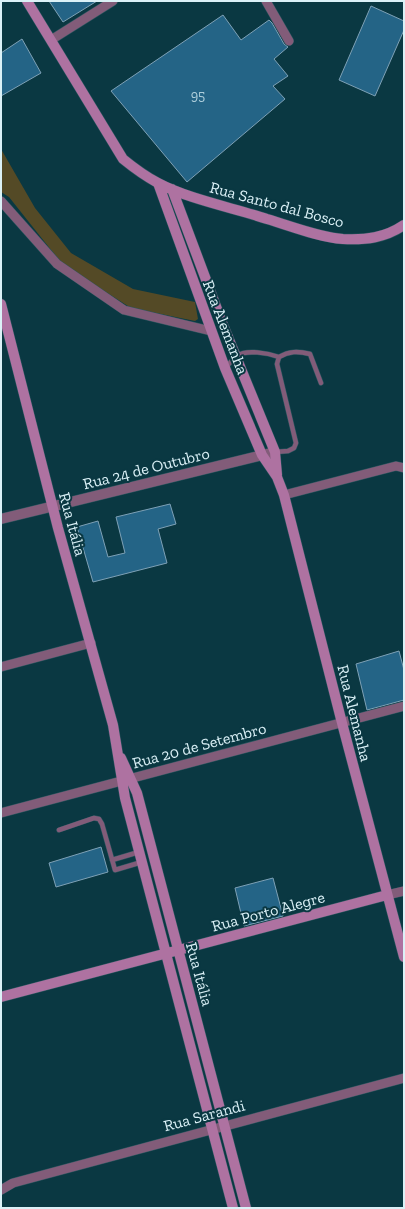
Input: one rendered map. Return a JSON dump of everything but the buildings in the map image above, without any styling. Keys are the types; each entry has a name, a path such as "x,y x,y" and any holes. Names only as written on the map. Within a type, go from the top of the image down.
{"main road":[{"name":"Rua Santo dal Bosco","path":"27,1 123,159 140,172 165,186 312,232 342,239 367,239 391,234 404,225"},
{"name":"Rua Alemanha","path":"165,186 211,331 225,368 262,455 277,477 284,495 404,957"},
{"name":"Rua Alemanha","path":"165,186 275,452 277,477"},
{"name":"Rua Itália","path":"1,304 53,506 91,643 118,751 121,781 233,1208"},
{"name":"Rua Itália","path":"118,751 132,778 246,1208"},
{"name":"Rua Porto Alegre","path":"1,997 387,895"}],"street":[{"path":"51,40 113,1"},
{"path":"266,1 289,41"},
{"path":"1,201 57,264 124,310 211,331"},
{"name":"Rua 24 de Outubro","path":"1,519 275,452"},
{"path":"284,495 396,466 404,468"},
{"path":"1,667 91,643"},
{"name":"Rua 20 de Setembro","path":"1,813 404,706"},
{"name":"Rua Porto Alegre","path":"387,895 404,891"},
{"name":"Rua Sarandi","path":"1,1190 12,1183 404,1078"},
{"name":"Rua Sarandi","path":"1,1182 12,1183"}],"lane":[{"path":"225,368 236,356 244,352 279,357"},
{"path":"275,452 288,451 294,448 296,443 277,364 279,357 286,352 301,352 310,354 321,383"},
{"path":"59,830 94,818 99,819 102,824 115,870 142,862"},
{"path":"112,860 139,852"}],"shaded area":[{"path":"1,149 35,208 71,253 133,289 195,302 198,319 195,321 131,308 63,265 9,197 1,192"}]}
